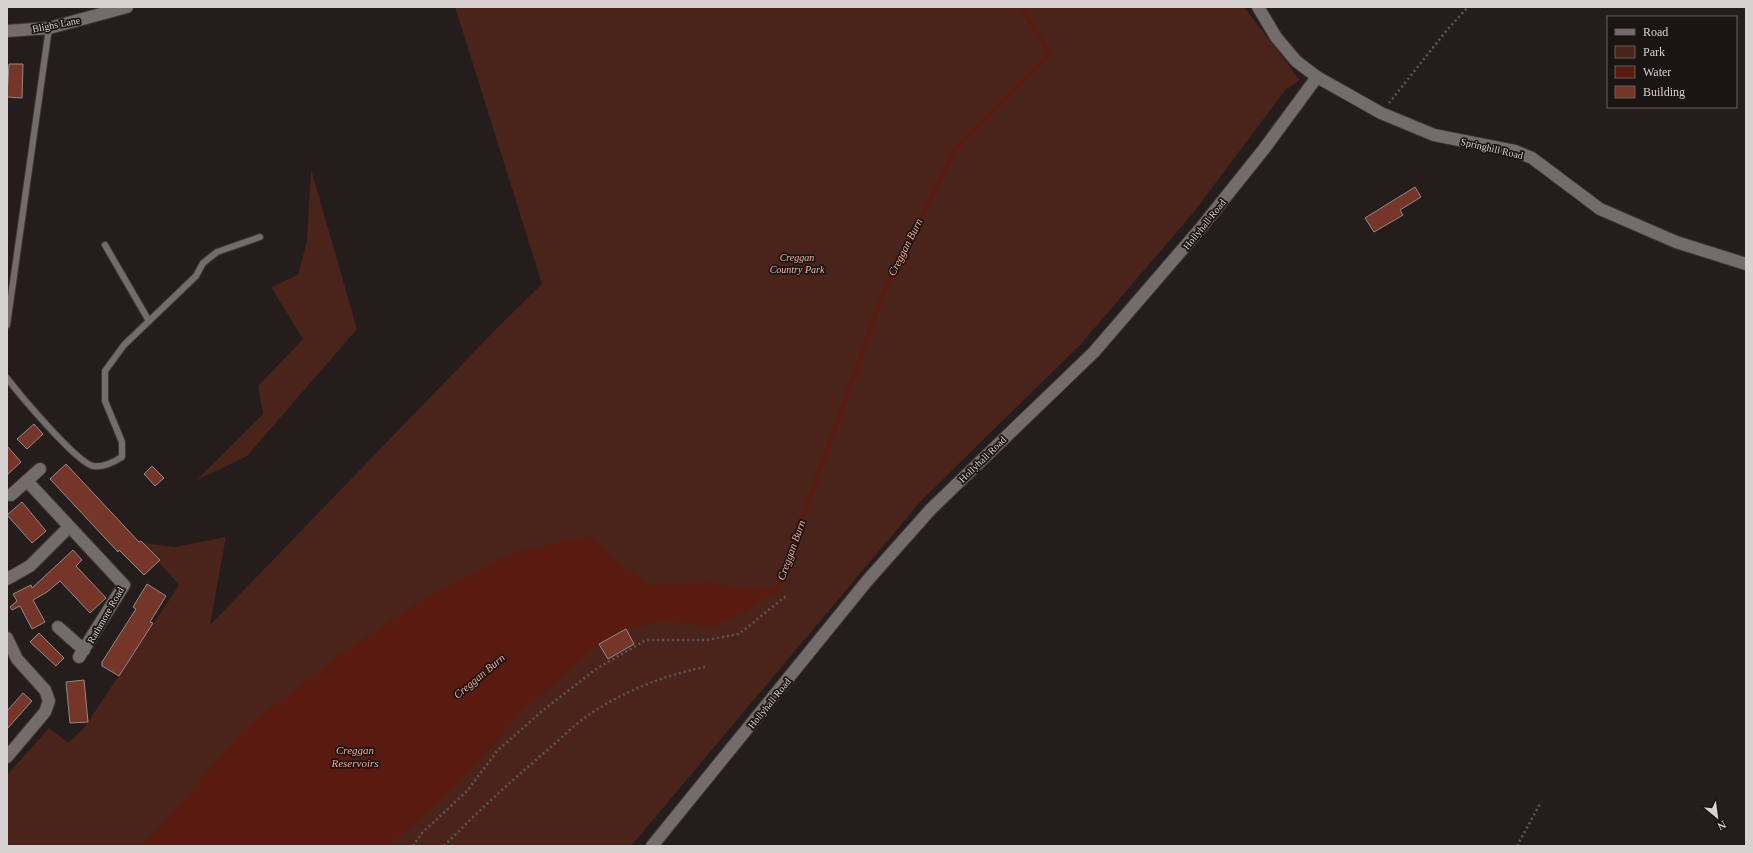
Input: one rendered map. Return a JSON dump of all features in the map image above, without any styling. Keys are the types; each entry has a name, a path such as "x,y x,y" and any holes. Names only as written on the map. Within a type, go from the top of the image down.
{"street":[{"name":"Blighs Lane","path":"7,31 49,28 99,11 128,7"},
{"name":"Springhill Road","path":"1258,7 1276,38 1296,61 1317,77 1381,113 1434,135 1515,151 1526,155 1600,209 1676,242 1746,264"},
{"name":"Hollyhall Road","path":"652,846 867,581 931,509 1094,352 1200,229 1264,149 1317,77"},
{"path":"11,495 40,469"},
{"name":"Rathmore Road","path":"27,481 124,585 82,654 58,627"},
{"path":"7,578 30,566 69,527"},
{"path":"7,638 17,660 45,690 49,701 45,712 7,757"}],"lane":[{"path":"7,325 49,28"},
{"path":"7,378 20,396 80,459 94,466 111,464 122,457 122,442 104,401 105,371 124,345 196,276 203,263 218,252 260,237"},
{"path":"105,245 149,321"}],"path":[{"path":"1381,113 1447,30 1468,7"},
{"path":"413,846 422,833 467,791 497,751 540,712 596,669 646,640 706,640 739,634 786,596"},
{"path":"444,846 490,799 590,714 655,681 685,671 705,667"},
{"path":"1517,846 1540,802"}],"green space":[{"name":"Creggan Country Park","path":"455,7 1244,7 1300,80 1286,89 1193,213 1081,344 921,501 631,846 7,846 7,775 49,728 68,743 84,728 179,585 142,543 175,547 226,537 210,625 502,323 542,284"},
{"path":"311,169 357,329 247,456 197,480 263,414 258,386 303,339 271,287 298,275 307,241"}],"water":[{"name":"Creggan Reservoirs","path":"590,536 614,559 649,585 709,583 776,591 745,612 713,627 665,621 626,629 599,644 522,711 459,783 388,846 141,846 162,825 244,728 343,653 425,598 512,553"}],"building":[{"path":"9,64 23,64 22,98 7,97"},
{"path":"1415,187 1421,197 1400,210 1403,215 1374,232 1365,218"},
{"path":"34,424 43,434 27,449 17,439"},
{"path":"7,446 21,462 7,475"},
{"path":"66,464 139,542 141,541 160,560 144,575 119,550 118,552 50,479"},
{"path":"152,466 164,478 155,486 144,474"},
{"path":"22,502 46,531 32,543 7,515"},
{"path":"73,550 82,560 76,566 106,598 90,613 60,581 47,592 33,600 45,622 32,629 20,606 12,610 10,607 17,601 13,594 31,585 32,588"},
{"path":"147,584 166,596 150,622 153,623 119,676 102,666 102,662 136,609 133,607"},
{"path":"626,629 634,644 608,659 599,644"},
{"path":"39,633 64,658 56,666 30,642"},
{"path":"84,680 88,722 70,723 66,682"},
{"path":"23,693 32,701 7,729 7,711"}],"waterway":[{"name":"Creggan Burn","path":"770,592 776,591 886,286 954,151 1049,54 1023,7"}]}
